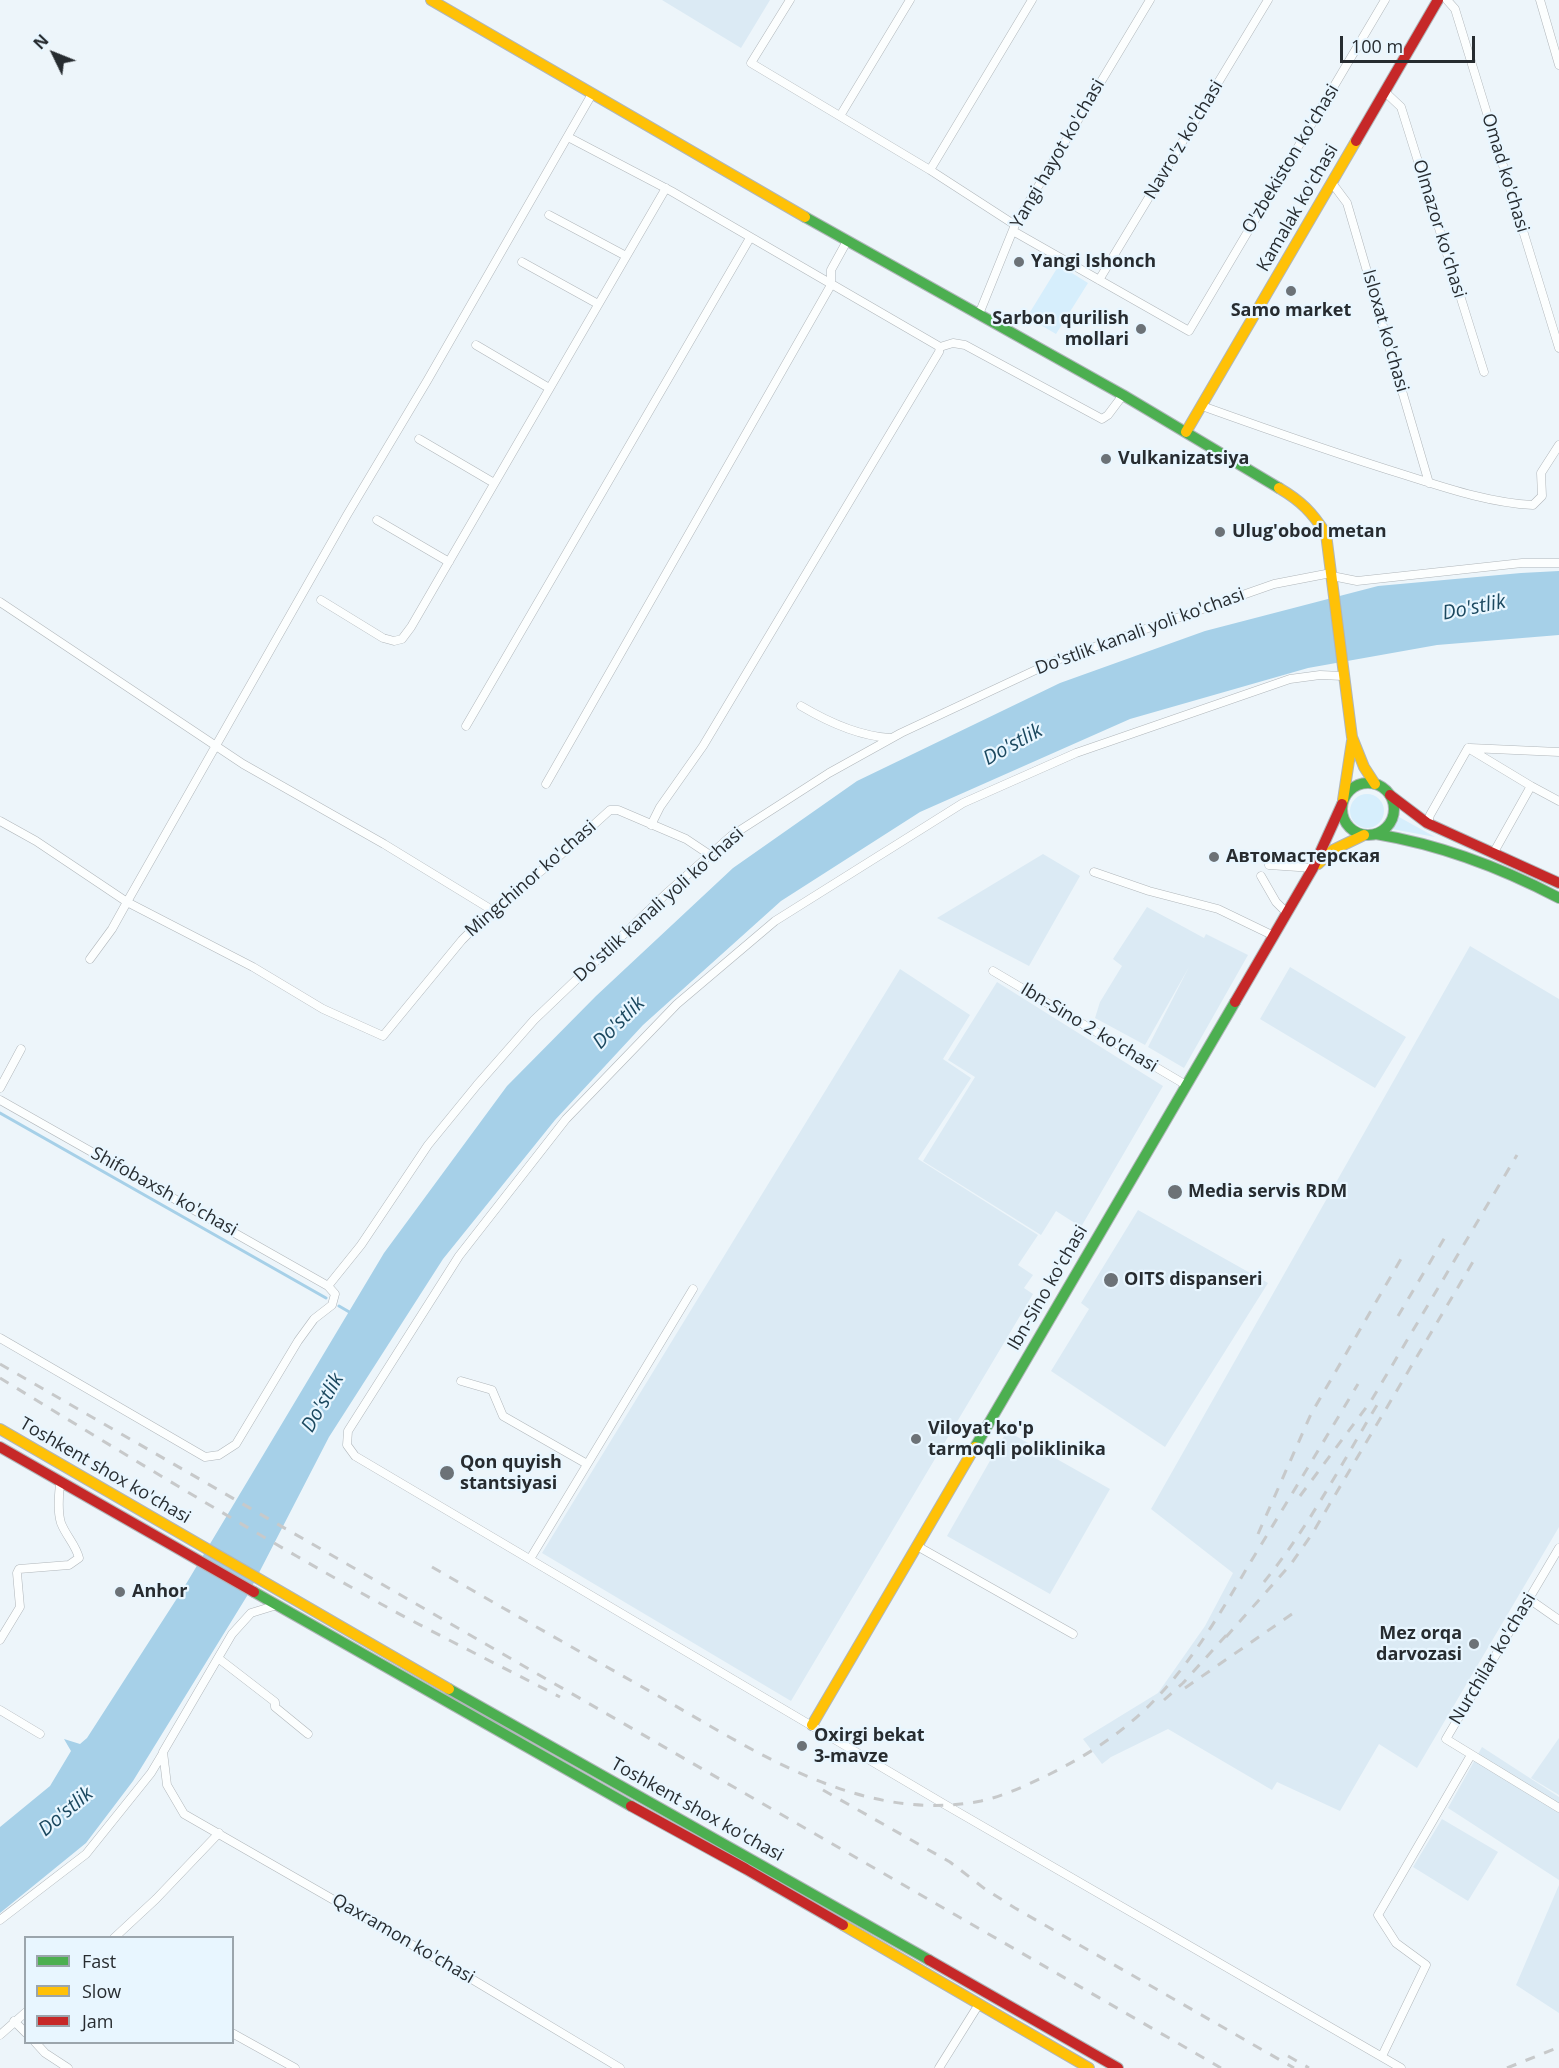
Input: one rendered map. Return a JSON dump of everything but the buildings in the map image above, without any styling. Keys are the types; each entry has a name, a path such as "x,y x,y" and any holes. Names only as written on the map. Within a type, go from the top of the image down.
{"main road":[{"path":"431,0 847,241 1123,395 1292,495 1307,507 1326,534 1352,737 1364,767 1375,784 1428,824 1559,883"},
{"name":"Kamalak ko'chasi","path":"1186,432 1438,0"},
{"path":"1352,737 1342,813 1349,827 1364,835"},
{"path":"1313,868 1348,792 1365,783 1375,784"},
{"path":"1376,834 1390,822 1393,804 1390,795"},
{"path":"1313,868 1333,850 1364,835 1376,834 1418,841 1444,849 1521,878 1559,898"},
{"name":"Ibn-Sino ko'chasi","path":"812,1725 1313,868"},
{"name":"Toshkent shox ko'chasi","path":"0,1429 383,1652 759,1863 979,2004 1089,2068"},
{"name":"Toshkent shox ko'chasi","path":"0,1447 277,1605 1118,2068"}],"street":[{"path":"790,0 751,63 930,170 1014,228 1099,280"},
{"path":"840,116 910,0"},
{"path":"930,170 1032,0"},
{"name":"Yangi hayot ko'chasi","path":"979,314 1014,228 1149,0"},
{"name":"Navro'z ko'chasi","path":"1099,280 1269,0"},
{"name":"O'zbekiston ko'chasi","path":"1099,280 1189,331 1385,0"},
{"name":"Omad ko'chasi","path":"1448,0 1455,9 1559,348"},
{"path":"1540,0 1559,65"},
{"name":"Olmazor ko'chasi","path":"1385,92 1401,107 1484,372"},
{"path":"90,959 112,929 335,535 592,94"},
{"path":"568,137 666,188 940,347 953,343 965,345 1102,419 1108,416 1123,395"},
{"name":"Isloxat ko'chasi","path":"1332,183 1347,202 1429,483"},
{"path":"321,600 383,638 402,639 666,188"},
{"path":"549,215 626,256"},
{"path":"466,726 750,238"},
{"path":"546,784 831,285 831,270 847,241"},
{"path":"522,262 598,304"},
{"path":"476,345 549,388"},
{"path":"651,825 660,807 703,746 940,347"},
{"path":"1202,406 1429,483 1516,505 1533,505 1542,496 1541,473 1559,445"},
{"path":"419,440 494,483"},
{"path":"377,519 449,562"},
{"name":"Do'stlik kanali yoli ko'chasi","path":"328,1286 361,1245 428,1145 534,1020 731,836 829,773 892,739 1057,660 1274,584 1332,579 1357,581 1522,563 1559,563"},
{"path":"0,602 243,764 384,844 492,910"},
{"path":"1343,674 1290,680 1076,753 963,803 775,921 677,1004 566,1119 459,1256 348,1431 347,1445 355,1456 944,1804 1401,2068"},
{"path":"801,706 824,719 872,737 892,739"},
{"path":"1468,748 1559,752"},
{"path":"1468,748 1559,801"},
{"path":"1428,824 1430,815 1468,748"},
{"path":"1494,852 1531,786"},
{"name":"Mingchinor ko'chasi","path":"127,902 253,967 323,1010 383,1036 462,940 492,910 556,859 610,810 618,810 686,839 710,855"},
{"path":"0,821 36,841 127,902"},
{"path":"1269,865 1313,868"},
{"path":"1094,872 1149,891 1218,909 1274,936"},
{"path":"1261,876 1276,902 1287,913"},
{"name":"Ibn-Sino 2 ko'chasi","path":"993,971 1186,1086"},
{"path":"0,1089 21,1049"},
{"name":"Shifobaxsh ko'chasi","path":"0,1100 328,1286"},
{"path":"0,1338 205,1457 219,1455 236,1444 303,1334 314,1319 332,1305 335,1294 328,1286"},
{"path":"530,1559 693,1289"},
{"path":"461,1381 492,1390 503,1416 587,1464"},
{"path":"0,1640 20,1607 17,1574 19,1569 69,1565 79,1558 77,1550 61,1523 60,1483"},
{"path":"917,1546 1073,1634"},
{"name":"Nurchilar ko'chasi","path":"1471,1755 1446,1739 1559,1548"},
{"path":"1529,1599 1559,1620"},
{"path":"0,1920 86,1854 150,1773 232,1634 251,1612 277,1605"},
{"path":"218,1658 275,1702 275,1707 308,1734"},
{"path":"0,1710 40,1734"},
{"name":"Qaxramon ko'chasi","path":"163,1752 167,1785 184,1814 475,1981 620,2068"},
{"path":"1382,2056 1426,1965 1396,1944 1378,1915 1471,1755 1559,1808"},
{"path":"116,1936 156,1899 219,1833"},
{"path":"939,2068 979,2004"},
{"path":"0,2035 24,2014"},
{"path":"14,2021 24,2031"},
{"path":"234,2034 295,2068"},
{"path":"36,2044 45,2053 69,2068"}],"shaded area":[{"path":"662,0 770,0 741,48"},
{"path":"1059,265 1088,283 1056,334 1027,317"},
{"path":"1367,794 1379,799 1384,811 1379,823 1367,828 1355,823 1350,811 1355,799"},
{"path":"1399,817 1435,837 1392,829"},
{"path":"1043,854 1080,876 1029,966 937,918"},
{"path":"1147,907 1204,938 1206,934 1248,955 1184,1068 1148,1047 1189,967 1145,1045 1095,1018 1100,1002 1122,966 1113,959"},
{"path":"1470,946 1559,999 1559,1527 1417,1768 1379,1744 1340,1811 1277,1782 1272,1790 1168,1729 1111,1757 1102,1764 1083,1739 1158,1693 1205,1626 1233,1573 1151,1509"},
{"path":"1290,967 1406,1037 1375,1088 1260,1019"},
{"path":"900,969 970,1015 943,1059 971,1078 918,1159 1038,1235 1018,1265 1033,1275 1024,1288 1033,1294 791,1701 542,1553"},
{"path":"997,982 1163,1086 1081,1227 1056,1211 1041,1235 923,1161 975,1077 948,1060"},
{"path":"1138,1210 1268,1283 1165,1447 1051,1371 1089,1309 1081,1303"},
{"path":"1007,1431 1110,1489 1050,1594 947,1536"},
{"path":"1559,1738 1559,1795 1531,1778"},
{"path":"1482,1747 1559,1797 1559,1880 1448,1808"},
{"path":"1442,1819 1498,1852 1468,1901 1413,1867"},
{"path":"1559,1885 1559,2013 1516,1985"}],"water":[{"name":"Do'stlik","path":"1559,571 1559,635 1437,645 1308,668 1130,719 920,812 781,901 643,1025 555,1120 443,1259 329,1437 247,1596 133,1781 86,1843 0,1913 0,1827 50,1786 71,1751 64,1739 80,1744 87,1738 183,1589 384,1253 507,1086 596,996 733,868 857,781 1060,683 1205,631 1378,586"}],"waterway":[{"path":"0,1113 326,1298"},
{"path":"339,1306 351,1313"}],"railway":[{"path":"1300,1496 1371,1401 1517,1155"},
{"path":"1398,1316 1448,1232"},
{"path":"1258,1534 1311,1414 1405,1252"},
{"path":"1226,1637 1291,1564 1312,1534 1477,1255"},
{"path":"0,1364 1221,2068"},
{"path":"0,1378 334,1578 560,1697"},
{"path":"432,1567 735,1740 813,1779 853,1793 895,1802 937,1805 981,1801 1024,1786 1080,1758 1124,1728 1163,1691 1187,1662 1218,1616 1358,1384"},
{"path":"1264,1582 1310,1518 1377,1405"},
{"path":"1185,1688 1292,1614"},
{"path":"1164,1700 1183,1683 1230,1631"},
{"path":"823,1790 950,1862 985,1889 1015,1908 1294,2068"},
{"path":"1507,2068 1559,2047"},
{"path":"1288,2056 1309,2068"}],"traffic: fast":[{"path":"805,217 1123,395 1279,488"},
{"path":"1368,783 1378,785 1386,791 1392,799 1394,809 1392,819 1386,827 1378,833 1368,835 1358,833 1350,827 1344,819 1342,809 1344,799 1350,791 1358,785 1368,783"},
{"path":"1376,834 1424,844 1470,858 1515,876 1559,898"},
{"path":"975,1447 1235,1002"},
{"path":"254,1592 631,1806"},
{"path":"449,1689 929,1960"}],"traffic: slow":[{"path":"431,0 805,217"},
{"path":"1186,432 1356,141"},
{"path":"1279,488 1306,508 1326,534 1352,737 1364,767 1375,784"},
{"path":"1343,800 1352,741"},
{"path":"1318,864 1333,850 1364,835"},
{"path":"0,1429 449,1689"},
{"path":"812,1725 975,1447"},
{"path":"843,1925 1089,2068"}],"traffic: jam":[{"path":"1356,141 1438,0"},
{"path":"1390,795 1427,823 1559,883"},
{"path":"1235,1002 1313,868 1342,804"},
{"path":"0,1447 254,1592"},
{"path":"631,1806 843,1925"},
{"path":"929,1960 1118,2068"}],"place":[{"name":"Yangi Ishonch","path":"1019,262"},
{"name":"Samo market","path":"1291,291"},
{"name":"Sarbon qurilish mollari","path":"1141,329"},
{"name":"Vulkanizatsiya","path":"1106,459"},
{"name":"Ulug'obod metan","path":"1220,532"},
{"name":"Автомастерская","path":"1214,857"},
{"name":"Media servis RDM","path":"1175,1192"},
{"name":"OITS dispanseri","path":"1111,1280"},
{"name":"Viloyat ko'p tarmoqli poliklinika","path":"916,1439"},
{"name":"Qon quyish stantsiyasi","path":"447,1473"},
{"name":"Anhor","path":"120,1592"},
{"name":"Mez orqa darvozasi","path":"1474,1644"},
{"name":"Oxirgi bekat 3-mavze","path":"802,1746"}]}
